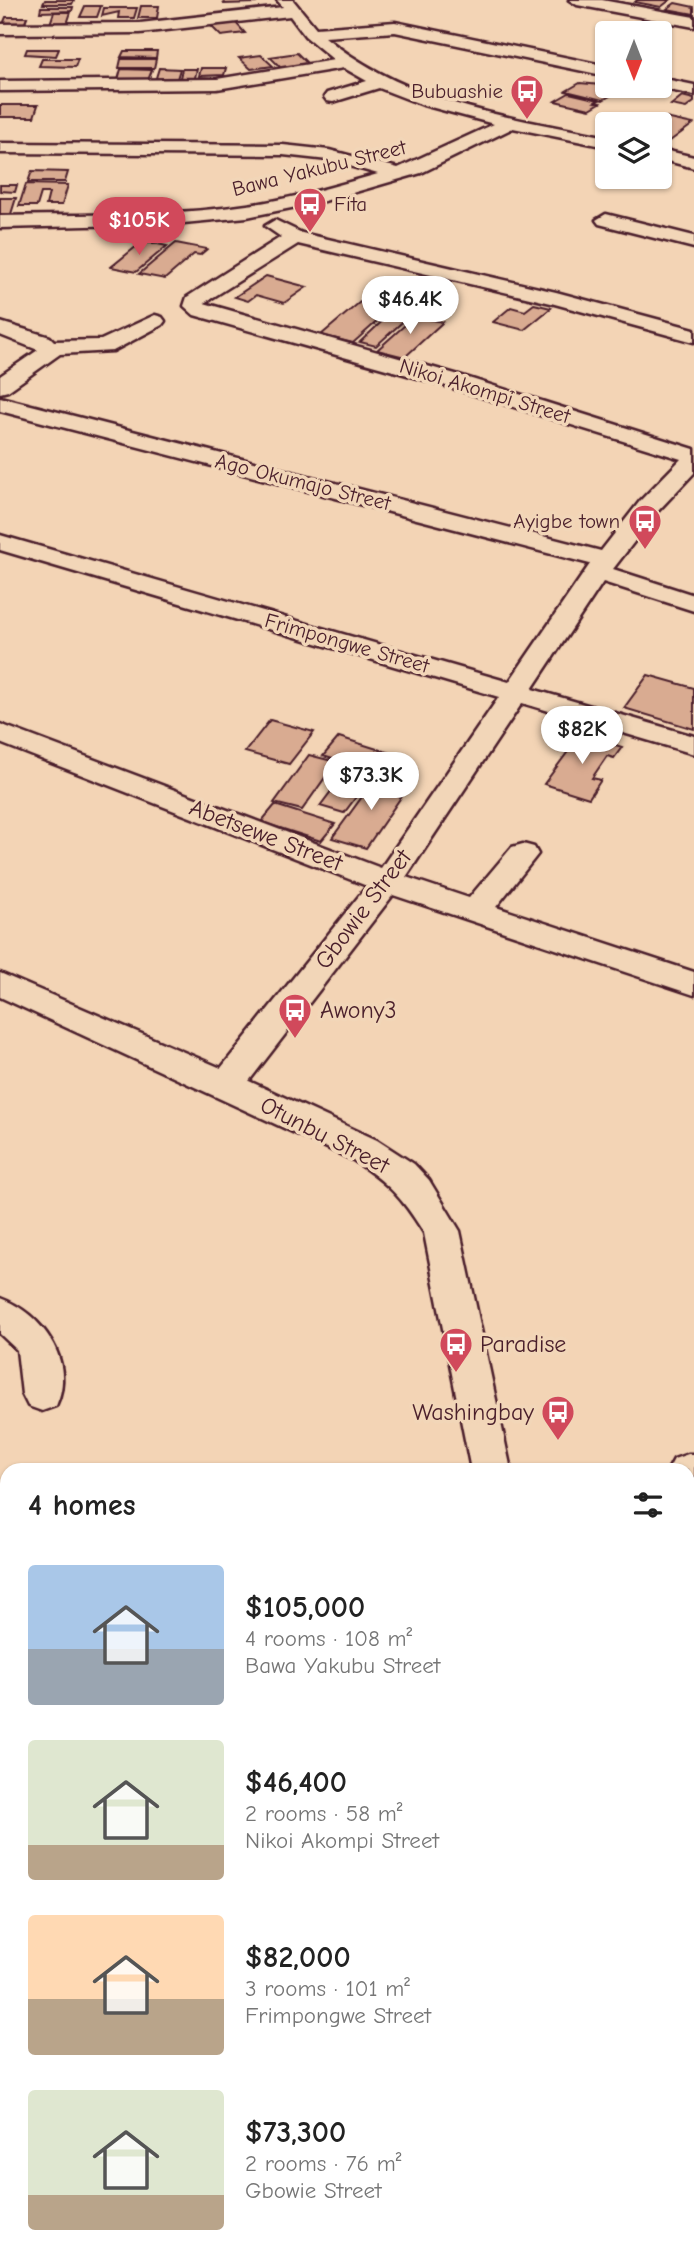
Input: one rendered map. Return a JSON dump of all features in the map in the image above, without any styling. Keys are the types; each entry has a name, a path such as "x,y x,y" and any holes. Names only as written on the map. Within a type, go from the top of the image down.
{"street":[{"path":"577,0 694,22"},
{"path":"0,29 140,28 288,6 310,33 346,63 380,82 436,103 595,140"},
{"path":"310,33 395,27 595,69"},
{"path":"0,86 217,84 346,63"},
{"path":"333,97 380,82"},
{"path":"672,85 694,90"},
{"name":"Bawa Yakubu Street","path":"0,222 186,217 247,211 314,198 434,162 512,122"},
{"path":"534,146 557,132"},
{"path":"476,141 504,149"},
{"path":"0,148 282,149 329,155 400,174"},
{"path":"672,157 694,163"},
{"path":"247,211 295,237 556,298 694,336"},
{"path":"606,220 694,242"},
{"name":"Nikoi Akompi Street","path":"295,237 194,301 194,306 201,311 450,380 694,457"},
{"path":"49,348 105,346 155,321"},
{"path":"0,328 43,342 49,348 49,354 0,386"},
{"name":"Ago Okumajo Street","path":"0,404 601,566 694,603"},
{"name":"Gbowie Street","path":"227,1085 387,881 601,566 649,506 694,457"},
{"name":"Frimpongwe Street","path":"0,542 694,745"},
{"name":"Abetsewe Street","path":"0,733 387,881 694,984"},
{"path":"476,911 523,853"},
{"name":"Otunbu Street","path":"0,984 365,1150 401,1174 430,1209 442,1231 489,1463"},
{"path":"0,1314 25,1329 39,1353 42,1394"}],"building":[{"path":"45,0 74,0 72,4 43,4"},
{"path":"223,0 256,0 256,3 224,4"},
{"path":"670,0 661,7 635,2"},
{"path":"675,3 694,7 694,14 667,9"},
{"path":"85,6 101,6 97,17 80,17"},
{"path":"141,6 159,6 157,18 138,18"},
{"path":"41,7 73,7 72,11 40,12"},
{"path":"104,8 137,8 134,18 118,18 119,12 102,16"},
{"path":"54,12 71,12 67,24 50,24"},
{"path":"6,17 27,17 24,25 3,24"},
{"path":"236,23 245,33 221,36 211,26"},
{"path":"27,49 59,49 56,56 25,54"},
{"path":"124,51 157,51 156,58 121,57"},
{"path":"297,53 310,66 282,69 270,57"},
{"path":"261,55 273,66 251,69 239,58"},
{"path":"42,59 78,59 75,67 39,66"},
{"path":"121,59 156,59 154,68 119,68"},
{"path":"159,68 180,69 176,82 155,81"},
{"path":"201,68 226,68 224,75 199,76"},
{"path":"121,69 152,70 148,80 118,80"},
{"path":"182,69 197,69 194,82 179,82"},
{"path":"580,83 595,84 595,98 606,98 603,100 566,91"},
{"path":"569,93 599,100 595,102 600,103 590,109 555,101"},
{"path":"682,96 694,99 694,102 686,108 671,105"},
{"path":"0,105 38,105 34,117 0,117"},
{"path":"672,119 693,124 672,140"},
{"path":"32,171 68,172 65,182 28,182"},
{"path":"26,184 68,185 62,205 46,205 49,193 41,193 37,206 19,206"},
{"path":"0,185 17,185 15,192 0,191"},
{"path":"0,198 16,198 11,214 0,214"},
{"path":"143,241 167,246 136,272 111,267"},
{"path":"176,243 207,249 200,255 194,254 165,279 139,274"},
{"path":"266,276 307,287 284,303 256,295 248,301 235,297"},
{"path":"360,302 391,309 353,343 321,335"},
{"path":"534,304 551,308 524,330 493,322 511,307 525,311"},
{"path":"393,311 410,315 376,346 360,342"},
{"path":"415,316 443,322 405,357 377,350"},
{"path":"648,675 694,688 694,729 624,708"},
{"path":"270,720 314,732 289,764 245,752"},
{"path":"581,734 622,747 614,758 607,756 592,778 601,780 589,798 544,784"},
{"path":"339,737 390,753 375,772 323,756"},
{"path":"309,755 336,762 302,810 274,803"},
{"path":"350,766 374,773 344,813 320,806"},
{"path":"378,775 410,784 366,848 332,838"},
{"path":"275,805 335,824 321,841 261,822"}],"place":[{"name":"Bubuashie","path":"527,121"},
{"name":"Fita","path":"310,234"},
{"name":"Ayigbe town","path":"645,551"},
{"name":"Awony3","path":"295,1040"},
{"name":"Paradise","path":"456,1374"},
{"name":"Washingbay","path":"558,1442"}]}
